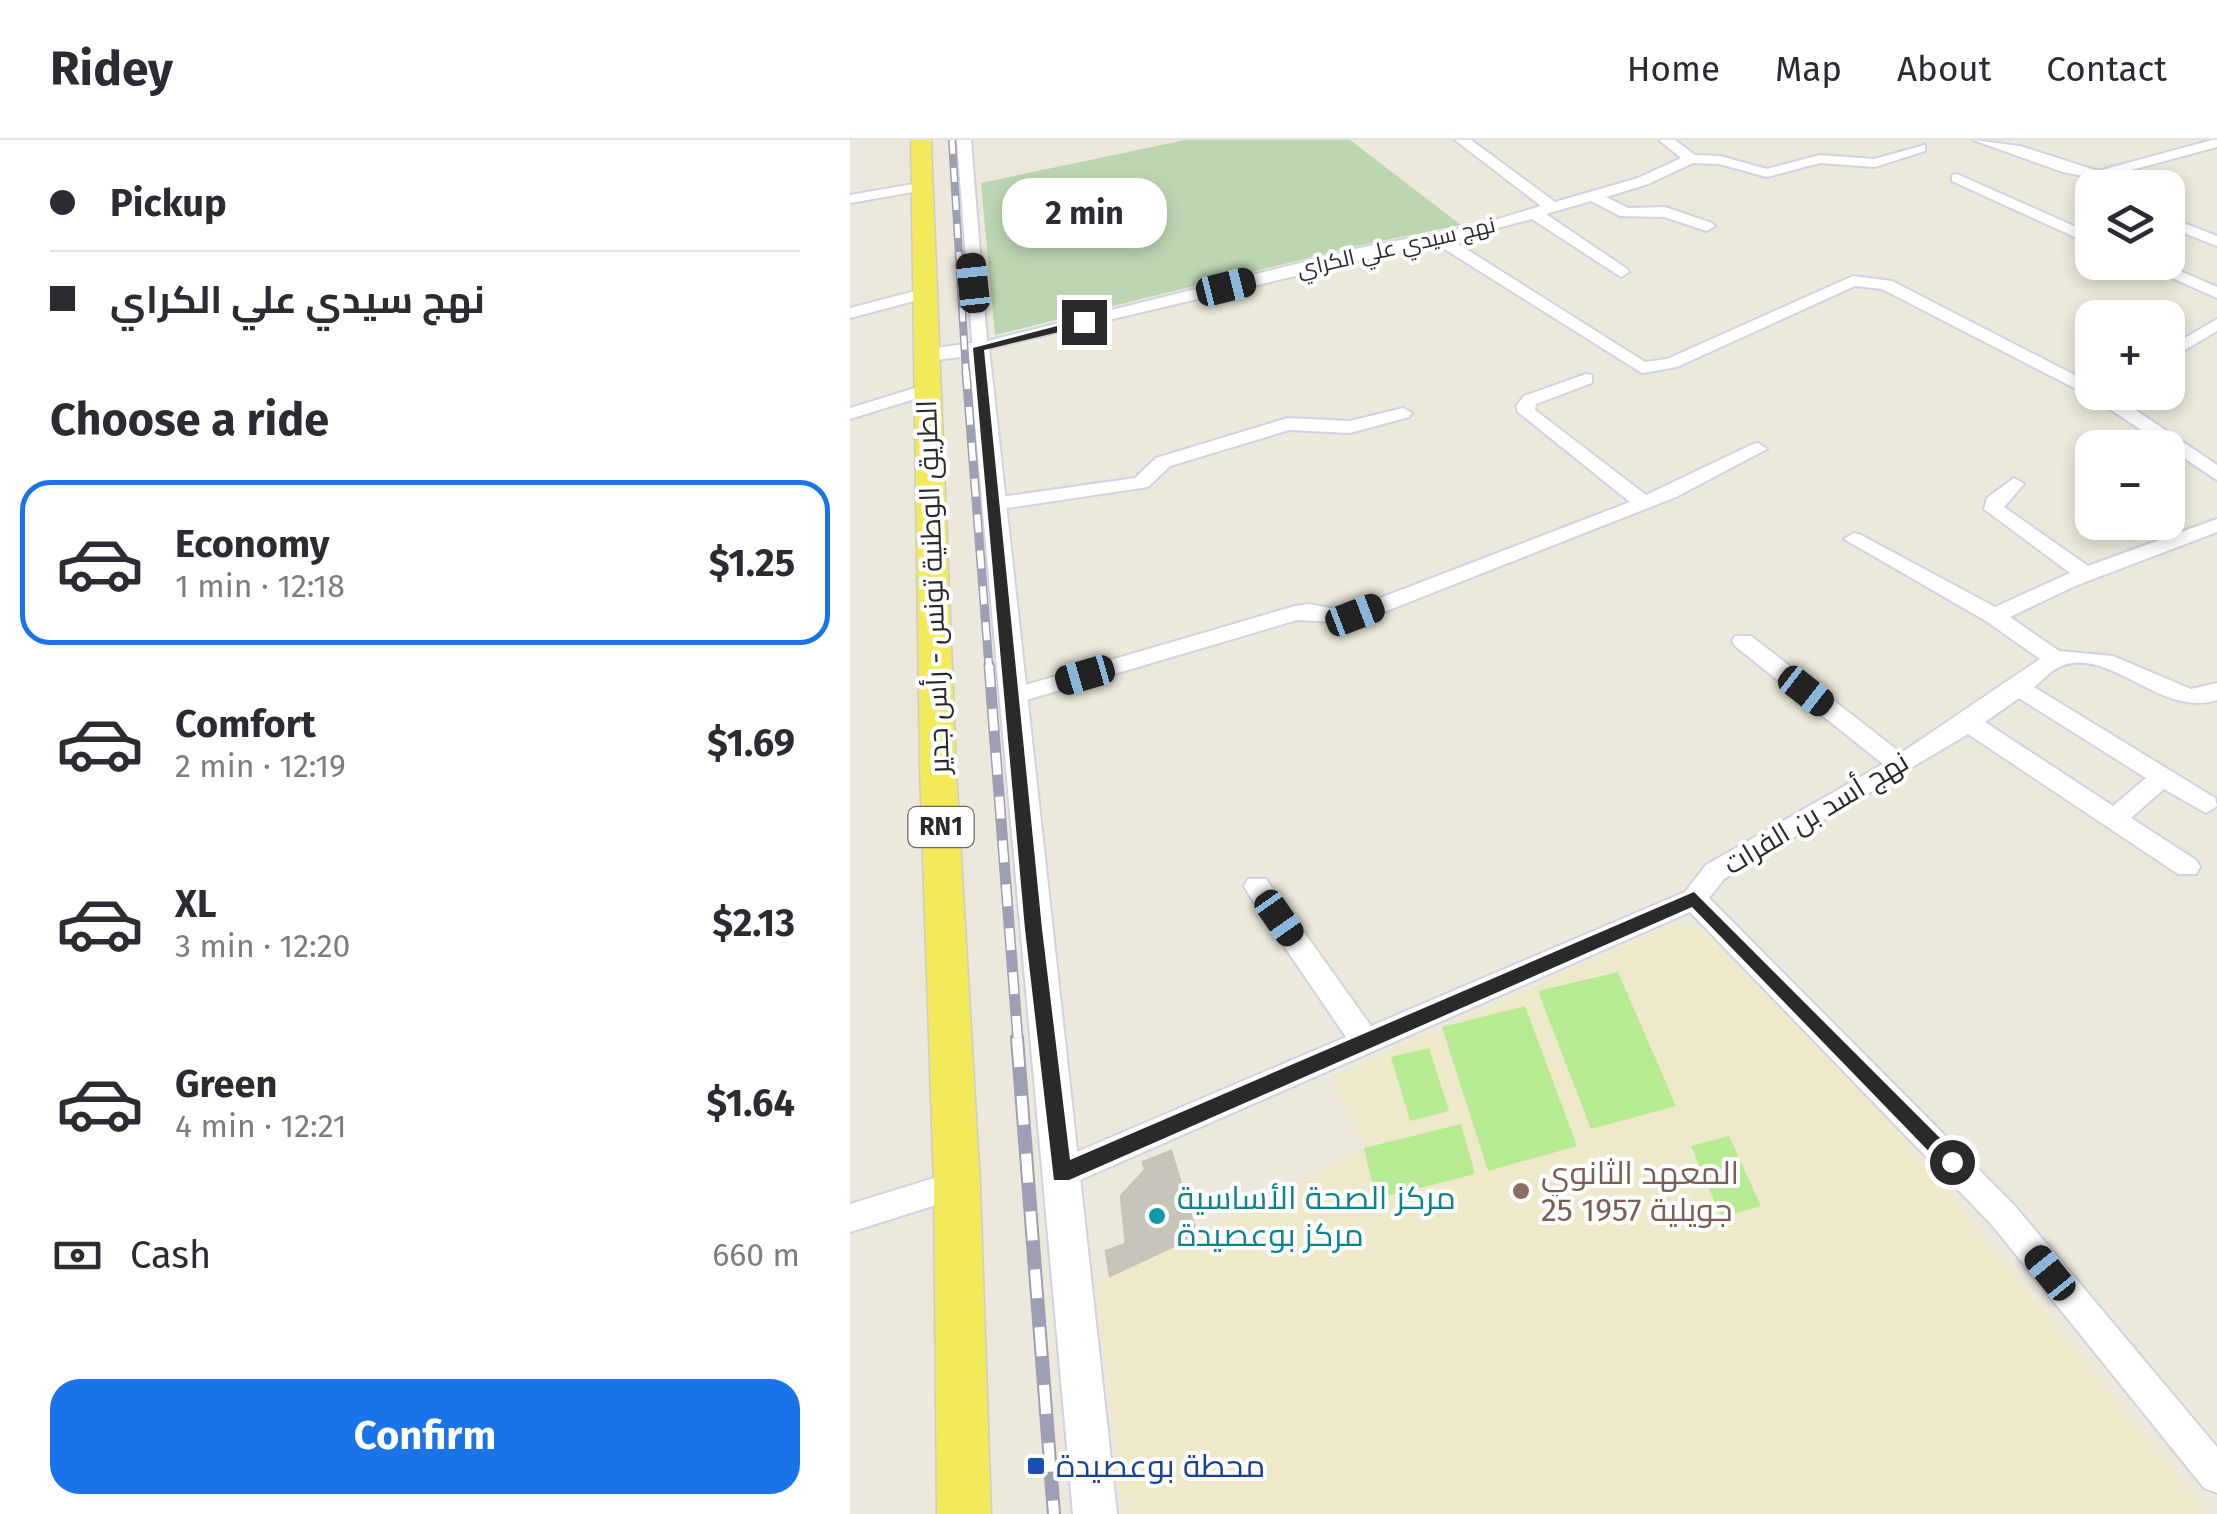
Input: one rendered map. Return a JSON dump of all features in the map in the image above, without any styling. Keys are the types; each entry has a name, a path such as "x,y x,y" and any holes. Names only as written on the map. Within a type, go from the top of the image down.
{"main road":[{"name":"الطريق الوطنية تونس - رأس جدير","path":"921,140 938,769 957,1185 964,1514"}],"street":[{"path":"964,140 978,348 1095,1514"},
{"path":"1462,140 1554,208"},
{"path":"1666,140 1691,160 1728,161 1751,171 1772,173 1820,159 1874,163 1920,148"},
{"path":"1980,140 1994,147 2016,148 2084,175 2098,175 2217,142"},
{"path":"2197,148 2217,158"},
{"name":"نهج سيدي علي الكراي","path":"978,348 1364,252 1440,239 1535,214 1691,160"},
{"path":"1957,178 2075,232"},
{"path":"850,199 920,187"},
{"path":"1593,196 1626,213 1665,212 1706,226"},
{"path":"1535,214 1620,272"},
{"path":"2185,229 2217,241"},
{"path":"1440,239 1642,368 1672,363 1821,294 1865,280 1886,284 2075,381"},
{"path":"2185,279 2217,293"},
{"path":"850,313 924,294"},
{"path":"2185,345 2217,324"},
{"path":"2198,337 2217,345"},
{"path":"850,414 978,348"},
{"path":"1586,379 1530,400 1525,406 1527,412 1644,503"},
{"path":"2123,410 2217,474"},
{"path":"994,504 1141,484 1155,467 1178,456 1288,424 1350,427 1403,413"},
{"path":"1014,696 1295,613 1348,618 1644,503 1758,449"},
{"path":"2014,484 1994,502 1994,509 2086,574"},
{"path":"1994,616 2086,574 2210,534"},
{"path":"1854,538 1994,616 2055,659 2105,661 2188,697 2206,697 2217,691"},
{"path":"1744,641 1900,765"},
{"name":"نهج أسد بن الفرات","path":"1062,1173 1694,899 1714,872 1900,765 2055,659"},
{"path":"2018,686 2206,804"},
{"path":"1967,722 2187,867"},
{"path":"2114,819 2163,777"},
{"path":"1257,886 1367,1044"},
{"path":"1694,899 2003,1215 2217,1475"},
{"path":"850,1218 957,1185"}],"shaded area":[{"name":"المعهد الثانوي 25 جويلية 1957","path":"1674,923 1708,930 1906,1141 2209,1514 1123,1514 1096,1283 1365,1148 1333,1077"}],"green space":[{"path":"1185,140 1350,140 1461,225 1361,245 995,335 981,183"},
{"path":"1618,972 1676,1106 1591,1129 1538,991"},
{"path":"1525,1006 1577,1146 1488,1171 1442,1027"},
{"path":"1429,1048 1449,1111 1410,1121 1391,1057"},
{"path":"1461,1124 1475,1174 1376,1199 1364,1148"},
{"path":"1729,1136 1761,1206 1721,1217 1691,1146"}],"building":[{"name":"مركز الصحة الأساسية مركز بوعصيدة","path":"1171,1151 1197,1235 1110,1276 1106,1251 1126,1244 1121,1196 1145,1170 1143,1162"}],"railway":[{"path":"952,140 966,373"},
{"path":"966,371 989,667"},
{"path":"989,665 1018,1041"},
{"path":"1017,1038 1054,1514"}],"place":[{"name":"المعهد الثانوي 25 جويلية 1957","path":"1521,1191"},
{"name":"مركز الصحة الأساسية مركز بوعصيدة","path":"1157,1216"},
{"name":"محطة بوعصيدة","path":"1036,1466"}],"route":[{"path":"1084,322 978,348 1014,696 1018,776 1062,1173 1694,899 1952,1162"}]}
